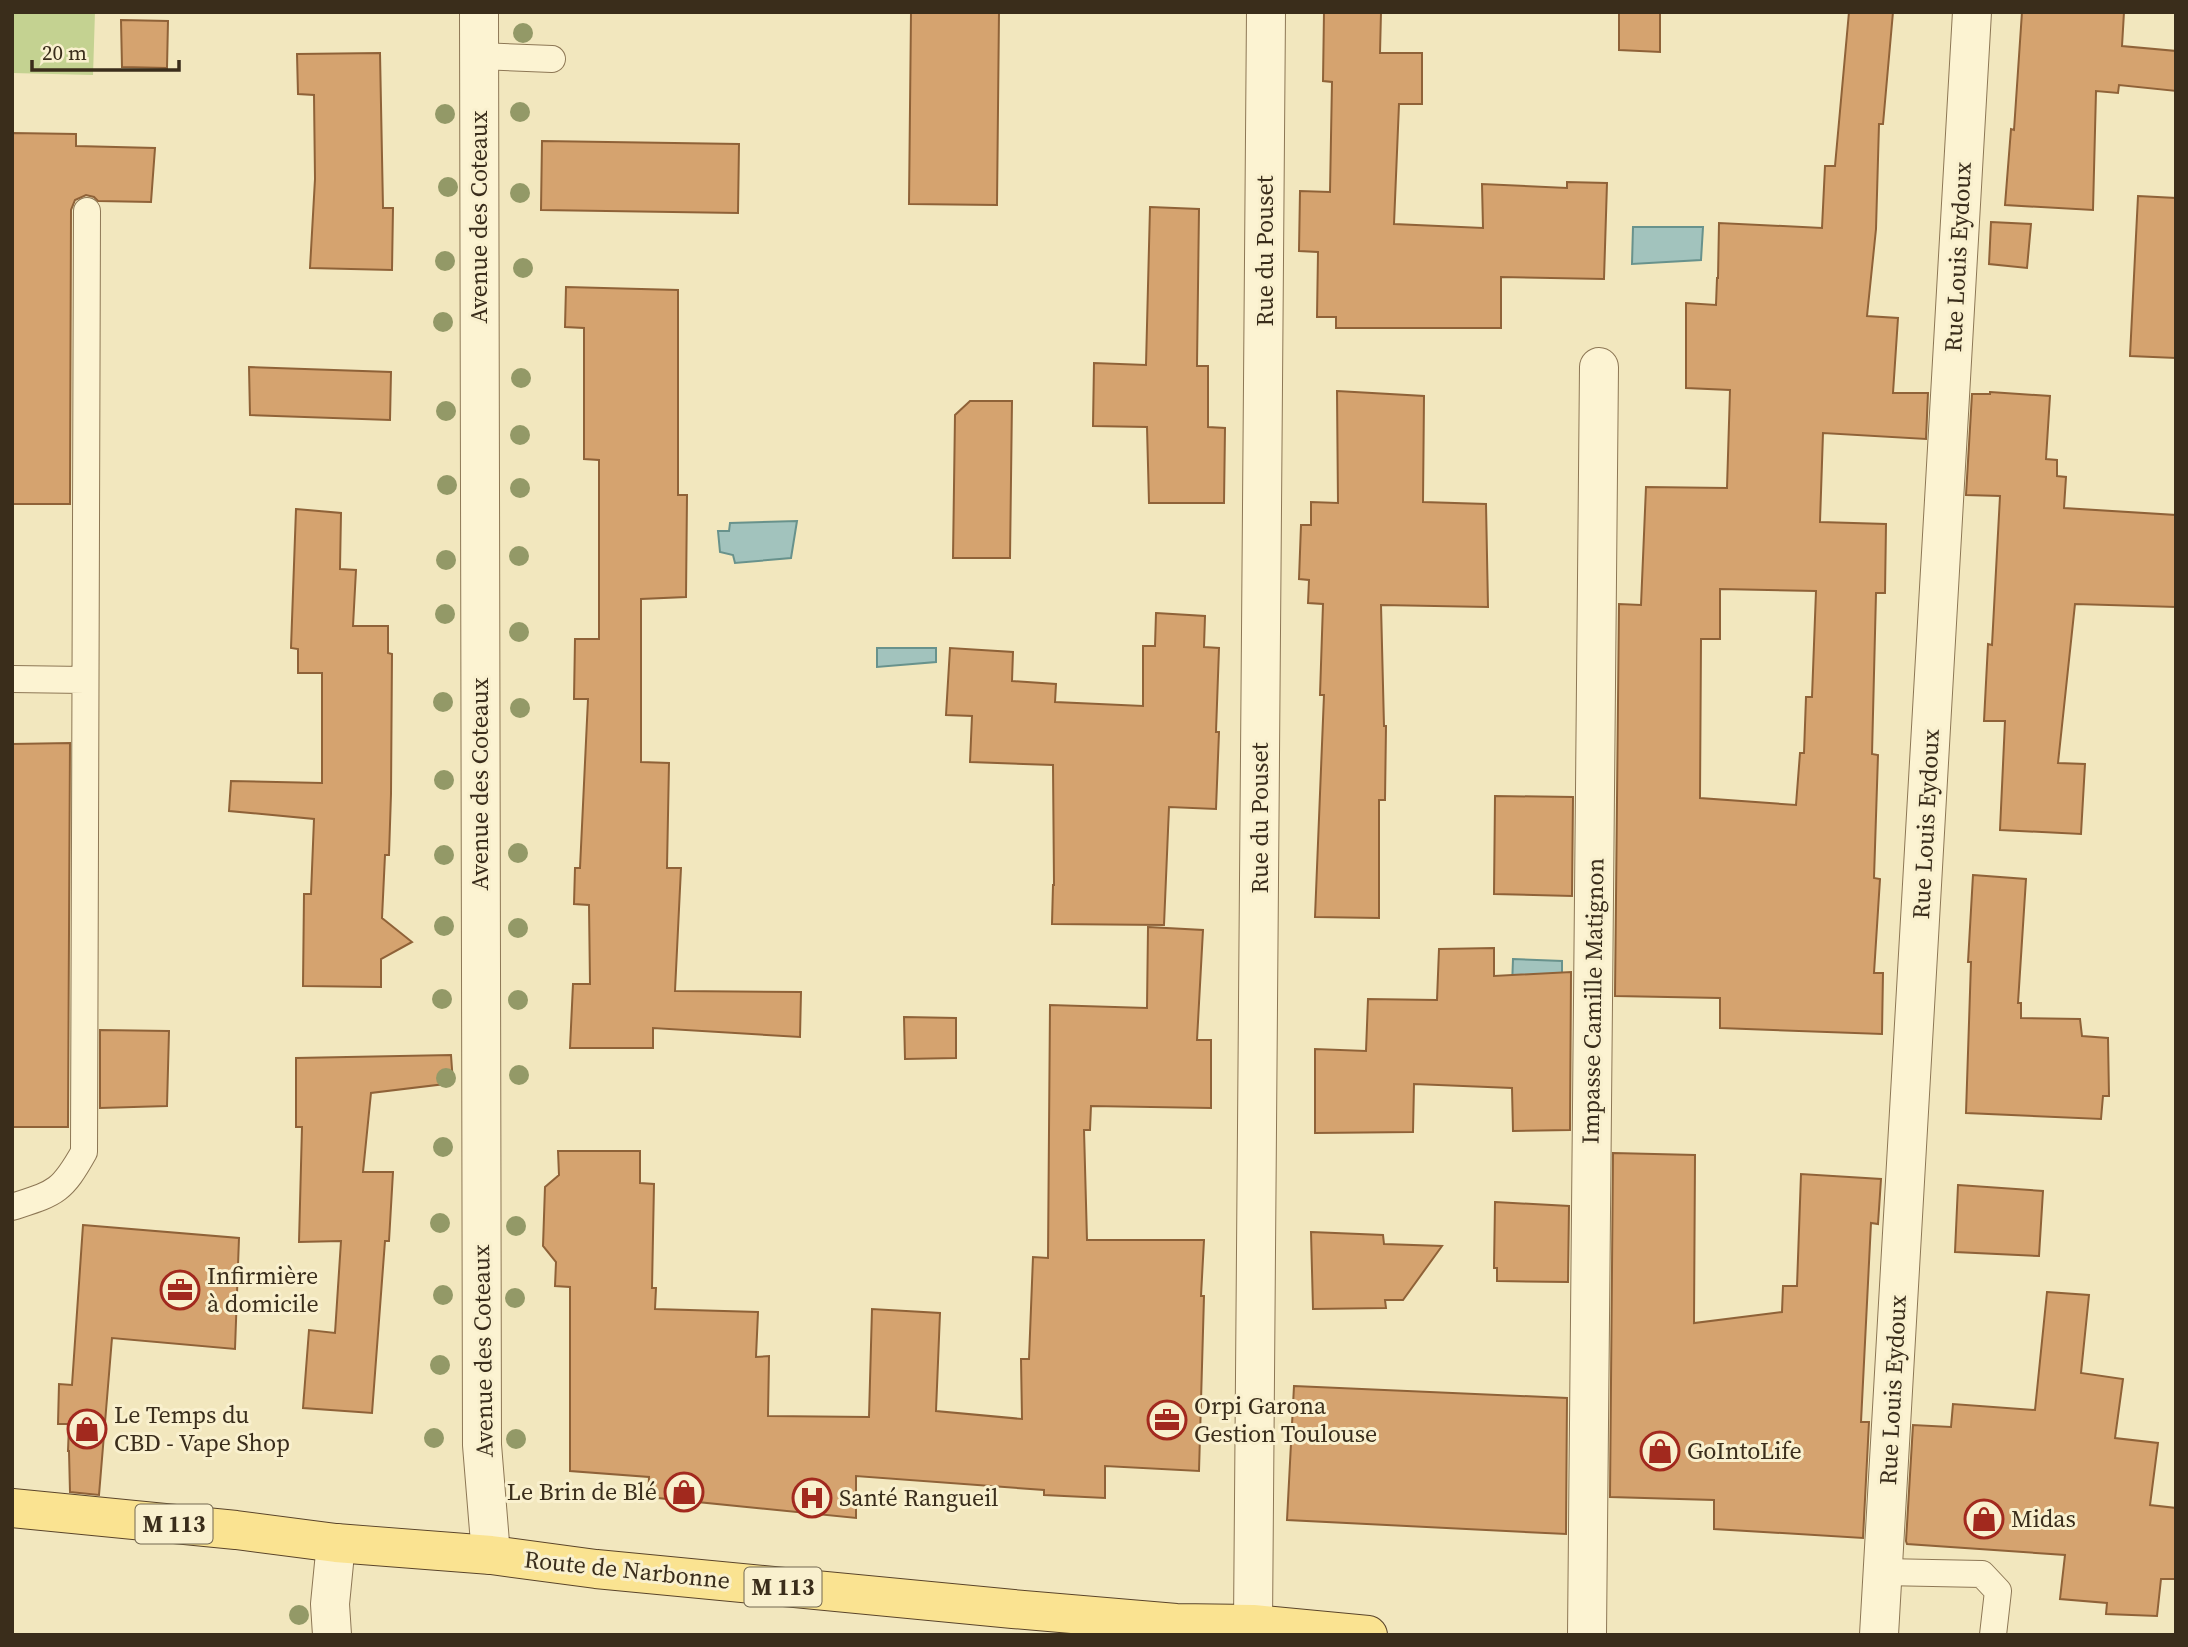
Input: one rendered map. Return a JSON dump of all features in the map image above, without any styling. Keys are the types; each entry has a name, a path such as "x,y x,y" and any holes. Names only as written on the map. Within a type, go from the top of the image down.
{"main road":[{"name":"Route de Narbonne","path":"12,1508 236,1530 336,1543 491,1555 610,1570 1027,1610 1176,1623 1253,1624 1368,1635"}],"street":[{"name":"Avenue des Coteaux","path":"479,12 482,1445 491,1555"},
{"name":"Rue du Pouset","path":"1253,1624 1266,12"},
{"name":"Rue Louis Eydoux","path":"1879,1635 1972,12"},
{"name":"Impasse Camille Matignon","path":"1587,1635 1599,367"},
{"path":"332,1635 330,1604 336,1543"}],"lane":[{"path":"479,56 552,59"},
{"path":"12,1208 50,1195 69,1180 84,1152 87,211"},
{"path":"12,679 85,680"},
{"path":"1883,1572 1982,1574 1998,1591 1993,1635"}],"green space":[{"path":"12,12 95,12 93,75 12,73"}],"water":[{"path":"1633,227 1703,227 1701,260 1632,264"},
{"path":"797,521 791,558 735,563 733,555 720,552 718,531 729,531 730,523"},
{"path":"877,648 936,648 936,662 877,667"},
{"path":"1513,959 1562,961 1562,992 1512,987"}],"building":[{"path":"911,12 999,12 997,205 909,204"},
{"path":"1324,12 1381,12 1380,53 1422,53 1422,104 1399,104 1394,224 1483,228 1482,184 1567,188 1567,182 1607,183 1604,279 1501,277 1501,328 1336,328 1336,317 1317,317 1318,252 1299,251 1300,191 1330,192 1332,82 1323,81"},
{"path":"1619,12 1660,12 1660,52 1619,50"},
{"path":"1849,12 1893,12 1883,124 1879,124 1876,229 1867,316 1898,318 1893,393 1928,393 1926,439 1823,433 1820,522 1886,524 1885,593 1876,593 1872,754 1878,755 1874,878 1880,879 1874,973 1883,973 1882,1034 1720,1028 1720,998 1615,996 1619,604 1641,605 1646,487 1727,488 1730,390 1686,388 1686,303 1716,305 1719,223 1822,228 1825,166 1835,166","holes":["1720,589 1816,591 1812,697 1806,697 1804,753 1800,753 1796,805 1700,798 1701,639 1720,639"]},
{"path":"2022,12 2124,12 2122,46 2176,51 2176,91 2119,85 2118,93 2096,91 2093,210 2005,205 2011,129 2014,130"},
{"path":"121,20 168,21 167,68 122,67"},
{"path":"380,53 383,208 393,208 392,270 310,268 315,179 314,95 298,94 297,54"},
{"path":"12,133 76,134 76,146 155,148 151,202 98,201 86,195 75,200 71,210 70,504 12,504"},
{"path":"542,141 739,144 738,213 541,210"},
{"path":"2138,196 2176,198 2176,358 2130,356"},
{"path":"1150,207 1199,209 1197,366 1208,366 1208,427 1225,428 1224,503 1149,503 1147,427 1093,426 1094,363 1146,365"},
{"path":"1991,222 2031,224 2027,268 1989,264"},
{"path":"566,287 678,290 678,495 687,495 686,597 641,599 641,762 669,763 667,868 681,868 675,991 801,992 800,1037 653,1028 653,1048 570,1048 573,984 590,984 589,905 574,904 575,868 580,868 588,699 574,699 575,639 599,639 599,460 584,459 584,328 565,327"},
{"path":"249,367 391,372 390,420 250,415"},
{"path":"1337,391 1424,396 1423,502 1486,504 1488,607 1381,605 1386,726 1385,800 1379,800 1379,918 1315,917 1324,695 1320,695 1323,604 1308,603 1309,580 1299,579 1301,525 1311,525 1311,502 1338,503"},
{"path":"1990,392 2050,396 2046,459 2057,460 2057,476 2066,477 2064,508 2176,515 2176,607 2075,604 2058,763 2085,764 2081,834 2000,830 2005,721 1984,721 1988,644 1992,645 2000,496 1966,495 1972,394"},
{"path":"970,401 1012,401 1010,558 953,558 955,415"},
{"path":"296,509 341,513 340,569 356,570 353,626 388,626 388,653 392,654 391,794 389,855 385,855 382,918 412,942 381,959 381,987 303,986 304,894 311,894 314,819 229,811 231,781 322,783 322,673 298,673 298,649 291,648"},
{"path":"1156,613 1205,616 1204,647 1219,648 1216,809 1169,807 1164,925 1052,924 1053,765 970,762 972,716 946,715 950,648 1013,652 1012,681 1056,684 1055,702 1143,706 1143,646 1155,646"},
{"path":"70,743 68,1127 12,1127 12,744"},
{"path":"1495,796 1573,797 1572,896 1494,894"},
{"path":"1973,875 2026,879 2018,1003 2021,1003 2021,1018 2080,1019 2082,1036 2108,1038 2109,1096 2103,1096 2101,1119 1966,1113 1971,962 1968,962"},
{"path":"1148,927 1203,930 1197,1040 1211,1040 1211,1108 1091,1106 1090,1130 1084,1130 1087,1240 1204,1240 1199,1471 1105,1466 1105,1498 1044,1495 1044,1490 856,1476 856,1518 648,1497 649,1477 570,1471 570,1287 555,1286 556,1262 543,1246 545,1187 559,1175 558,1151 640,1151 640,1183 654,1184 652,1288 656,1288 655,1309 758,1312 756,1357 769,1356 768,1416 869,1417 872,1309 940,1313 936,1411 1022,1419 1021,1359 1029,1359 1033,1257 1048,1258 1050,1005 1147,1008"},
{"path":"1494,948 1494,976 1571,972 1570,1130 1513,1131 1512,1088 1414,1084 1413,1132 1315,1133 1315,1049 1366,1051 1368,999 1437,1000 1439,949"},
{"path":"904,1017 956,1018 956,1058 905,1059"},
{"path":"100,1030 169,1031 167,1106 100,1108"},
{"path":"451,1055 453,1083 371,1093 363,1172 393,1172 372,1413 303,1408 309,1330 335,1333 341,1241 299,1242 302,1127 296,1127 296,1058"},
{"path":"1613,1153 1695,1155 1694,1323 1782,1312 1783,1286 1797,1286 1801,1174 1881,1179 1878,1224 1871,1223 1861,1422 1869,1422 1863,1538 1714,1529 1714,1500 1610,1497"},
{"path":"1958,1185 2043,1191 2039,1256 1955,1252"},
{"path":"1495,1202 1569,1206 1568,1282 1497,1281 1497,1268 1494,1268"},
{"path":"83,1225 239,1238 235,1349 112,1338 99,1495 70,1492 69,1424 58,1424 59,1384 72,1385"},
{"path":"1311,1232 1383,1235 1384,1244 1442,1246 1403,1300 1385,1300 1386,1308 1313,1309"},
{"path":"2047,1292 2089,1295 2081,1373 2123,1379 2115,1438 2158,1443 2150,1505 2176,1508 2176,1579 2161,1579 2157,1616 2106,1614 2107,1603 2060,1599 2065,1555 1907,1544 1913,1425 1951,1427 1953,1404 2035,1410"},
{"path":"1294,1386 1567,1398 1566,1534 1287,1520"}],"place":[{"name":"Infirmière à domicile","path":"180,1290"},
{"name":"Orpi Garona Gestion Toulouse","path":"1167,1420"},
{"name":"Le Temps du CBD - Vape Shop","path":"87,1429"},
{"name":"GoIntoLife","path":"1660,1451"},
{"name":"Le Brin de Blé","path":"684,1492"},
{"name":"Santé Rangueil","path":"812,1498"},
{"name":"Midas","path":"1984,1519"}]}
